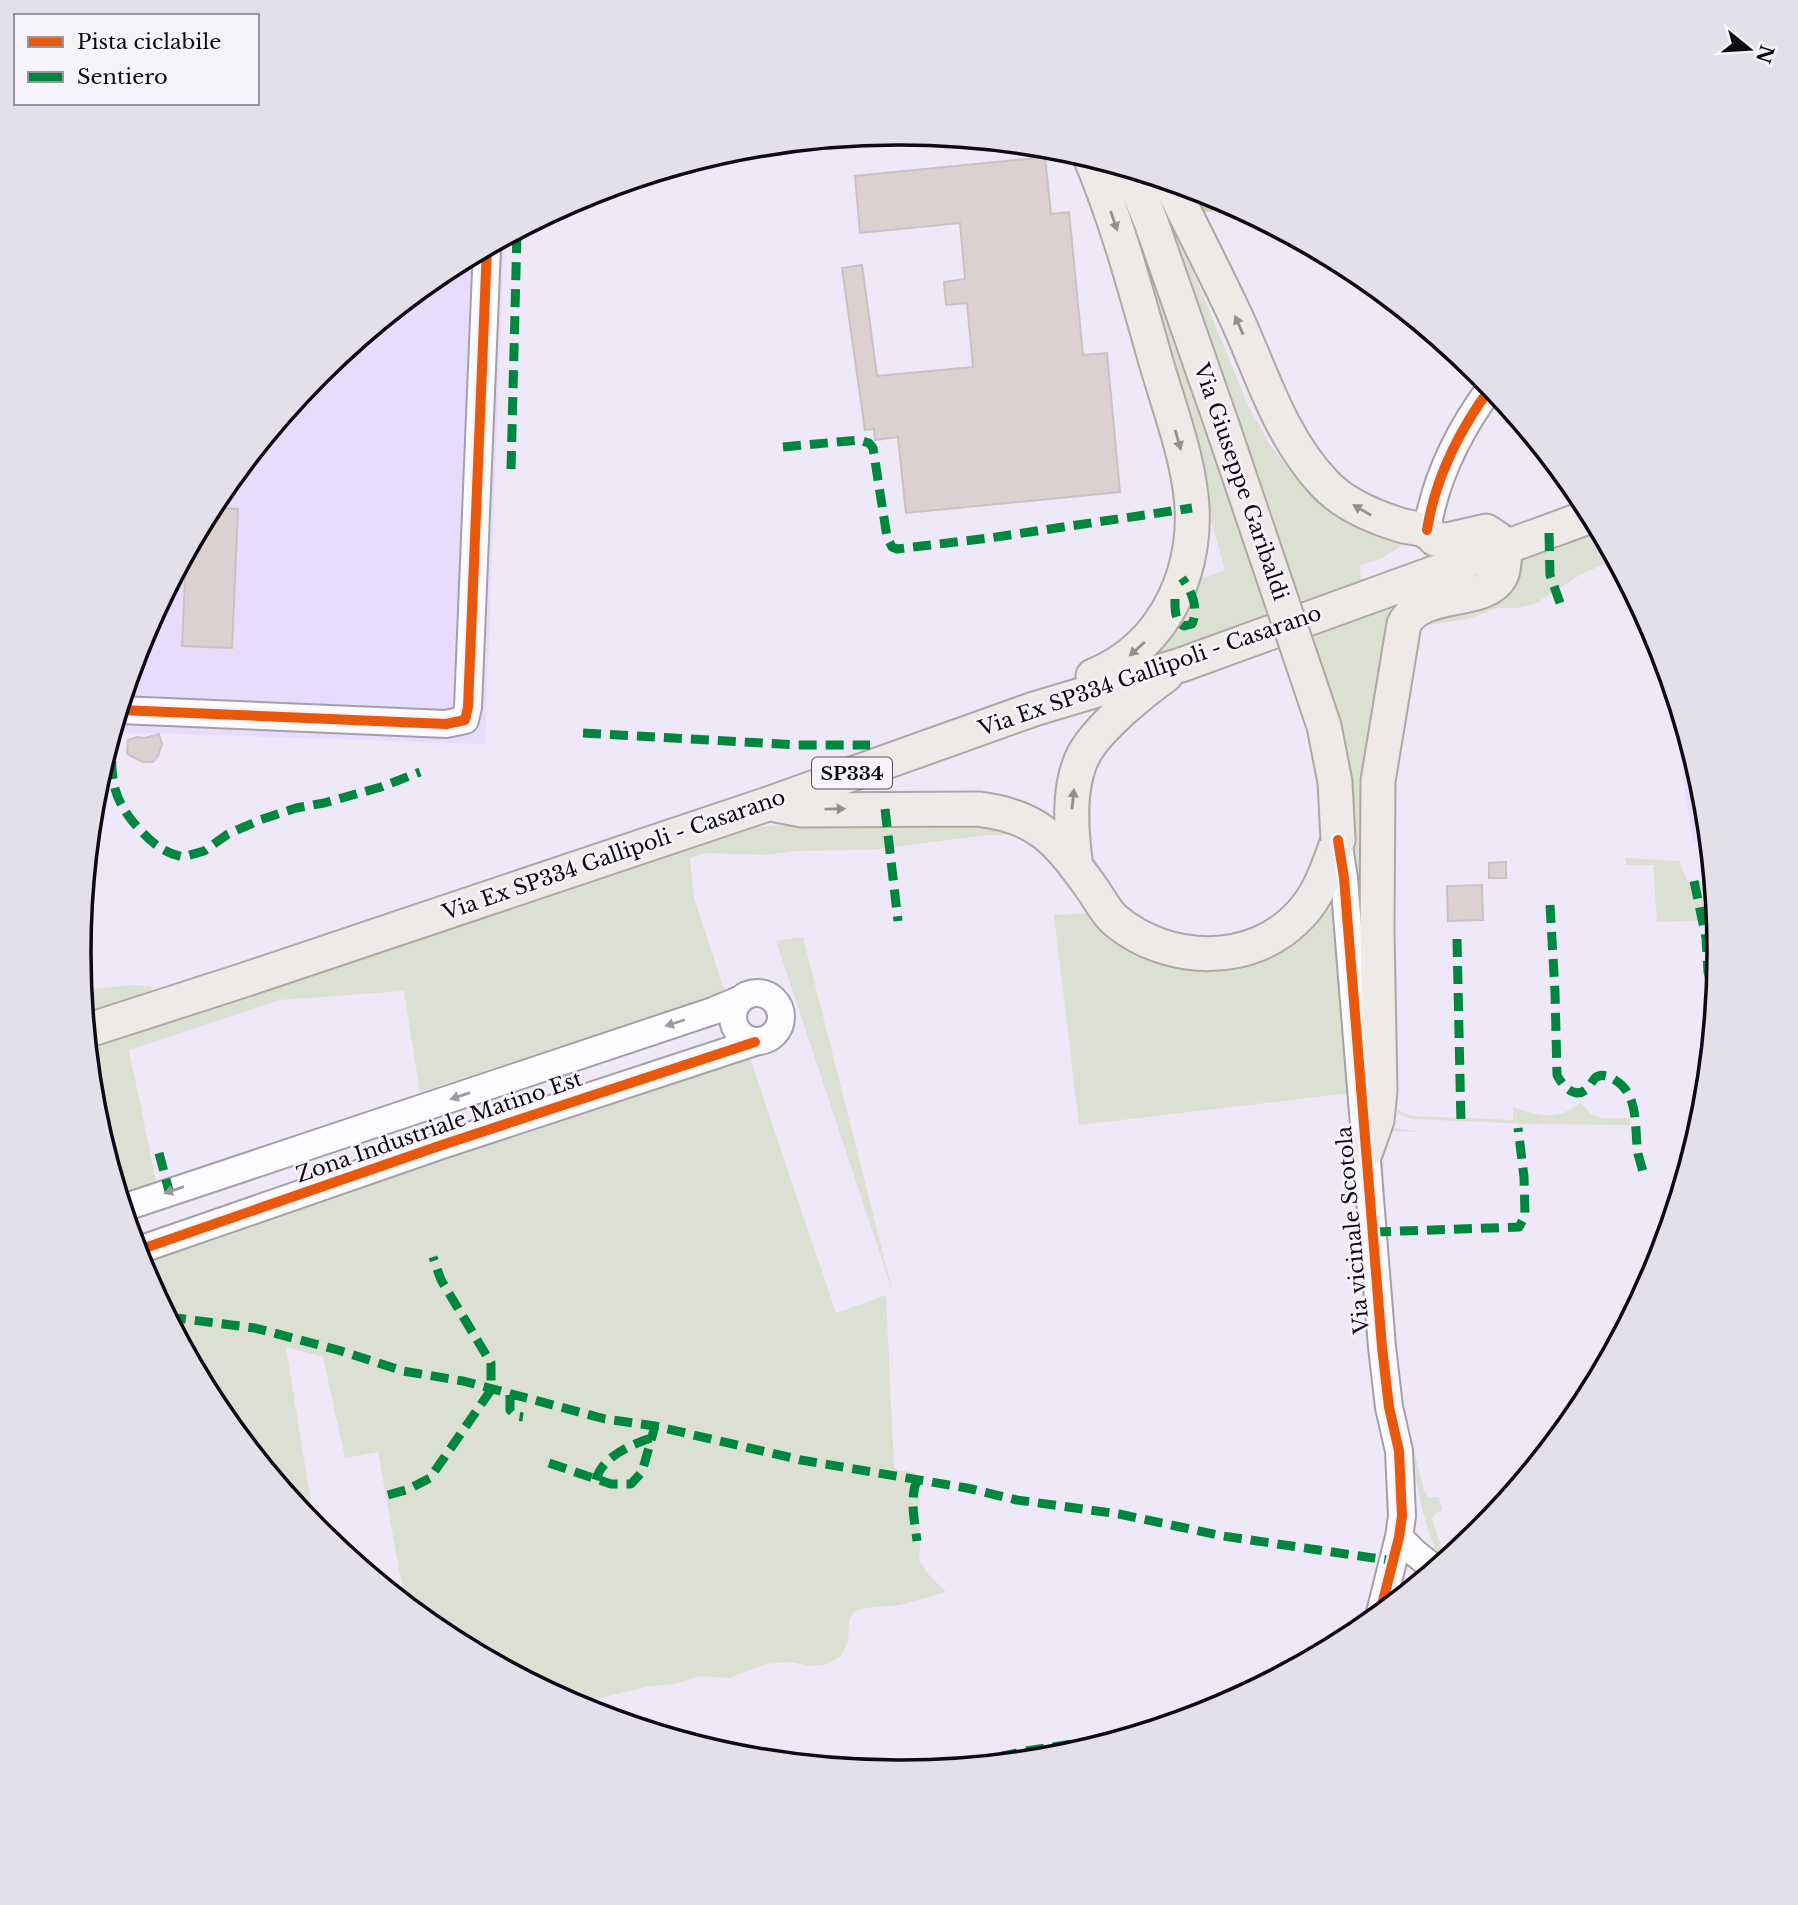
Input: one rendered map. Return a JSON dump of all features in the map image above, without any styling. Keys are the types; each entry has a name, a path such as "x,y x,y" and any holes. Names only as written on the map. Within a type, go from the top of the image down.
{"main road":[{"path":"1034,709 1054,691 1112,668 1135,652 1156,631 1175,599 1192,542 1190,487 1123,250 1094,169"},
{"name":"Via Giuseppe Garibaldi","path":"1134,180 1152,222 1324,726 1335,782 1338,840"},
{"path":"1175,193 1235,315 1282,424 1325,485 1360,509 1400,526 1427,530 1435,539 1447,540 1486,531 1499,539 1505,548 1501,576 1487,589 1423,606 1409,614 1404,624 1378,781 1380,1091 1377,1120 1366,1151"},
{"name":"Via Ex SP334 Gallipoli - Casarano","path":"95,1026 244,980 768,804 1034,709 1181,664 1581,520"},
{"path":"1076,867 1071,822 1074,789 1084,755 1103,731 1146,690 1181,664"},
{"path":"768,804 802,810 978,809 1005,813 1028,821 1060,846 1114,920 1147,942 1205,955 1231,954 1278,934 1300,916 1320,889 1338,840"}],"street":[{"path":"129,710 446,724 465,720 468,707 487,258"},
{"path":"1427,530 1431,508 1447,464 1464,429 1485,397"},
{"name":"Via vicinale Scotola","path":"1338,840 1344,878 1382,1347 1401,1475 1402,1516 1384,1599"},
{"name":"Zona Industriale Matino Est","path":"132,1205 713,1011 750,994 762,993 772,998 779,1008 781,1019 777,1030 768,1039 544,1111 147,1247"},
{"path":"739,1000 734,1009 736,1030 744,1038 755,1042"},
{"path":"532,1071 544,1111"},
{"path":"222,1174 237,1217"},
{"path":"1399,1537 1428,1563"}],"shaded area":[{"path":"1108,172 1120,176 1277,613 1137,663 1201,579 1225,570 1156,322"},
{"path":"1146,183 1158,187 1248,405 1270,445 1326,506 1405,543 1381,559 1360,565 1361,584 1298,607"},
{"path":"504,248 485,744 122,732 134,693 174,595 199,548 258,461 328,381 366,345 407,311"},
{"path":"1588,532 1607,564 1580,575 1535,604 1518,608 1498,608 1468,619 1429,625 1421,617 1396,717 1387,814 1383,810 1382,791 1406,639 1413,622 1421,614 1509,591 1513,586 1517,558"},
{"path":"1400,602 1375,1103 1308,635"},
{"path":"1677,736 1699,839 1693,842"},
{"path":"804,816 991,817 1019,835 986,835 871,850 794,851 765,855 706,853 690,858 694,898 725,993 420,1092 404,991 280,1000 129,1050 156,1181 128,1192 107,1110 97,1045 742,828 782,825"},
{"path":"1625,858 1679,861 1688,882 1701,881 1703,878 1706,920 1657,922 1653,865 1626,865"},
{"path":"1333,887 1351,1093 1079,1125 1054,915 1097,913 1192,963"},
{"path":"803,937 893,1293 776,941"},
{"path":"151,986 152,994 93,1009 92,989"},
{"path":"749,1055 836,1313 886,1295 894,1469 915,1473 914,1487 921,1489 919,1561 946,1592 900,1605 865,1608 854,1612 849,1621 848,1641 841,1656 827,1664 765,1664 729,1678 700,1676 675,1684 649,1686 590,1699 495,1652 403,1590 378,1452 345,1458 323,1357 286,1347 312,1506 258,1444 227,1401 174,1310 151,1257"},
{"path":"1581,1102 1591,1113 1602,1118 1630,1118 1630,1125 1411,1119 1391,1106 1394,1104 1398,1110 1412,1116 1513,1120 1513,1107 1540,1115 1556,1115"},
{"path":"1386,1127 1422,1132 1393,1131 1383,1135 1384,1230 1395,1376 1424,1490 1428,1497 1439,1497 1442,1510 1432,1519 1443,1550 1438,1554 1423,1512 1398,1406 1386,1334 1380,1251 1379,1141 1382,1130"}],"green space":[{"path":"1198,202 1219,211 1203,212"}],"building":[{"path":"1045,158 1051,214 1069,212 1083,355 1107,353 1120,492 906,513 898,437 875,440 874,429 865,430 842,268 862,265 877,376 973,367 967,303 946,305 944,282 965,279 960,223 860,233 855,176"},
{"path":"224,508 238,509 232,648 182,646 185,574"},
{"path":"159,734 162,744 153,762 143,762 127,754 128,740"},
{"path":"1506,862 1506,878 1489,878 1489,863"},
{"path":"1482,885 1483,920 1448,921 1447,886"}],"marked path":[{"path":"511,469 517,241"},
{"path":"783,447 859,440 869,443 873,448 887,537 892,547 897,549 1192,508"},
{"path":"1549,533 1550,575 1560,603"},
{"path":"1175,599 1178,621 1184,626 1192,624 1195,612 1193,600 1182,578"},
{"path":"583,733 798,745 870,745"},
{"path":"113,771 114,787 131,819 155,844 165,851 183,857 204,851 228,834 260,820 296,808 381,787 420,772"},
{"path":"885,809 898,921"},
{"path":"1694,881 1707,954"},
{"path":"1550,905 1557,1075 1566,1088 1575,1093 1584,1091 1600,1076 1610,1077 1623,1086 1632,1103 1638,1154 1644,1175"},
{"path":"1457,939 1461,1125"},
{"path":"1373,1232 1519,1227 1525,1216 1518,1128"},
{"path":"159,1153 169,1191"},
{"path":"388,1495 409,1489 430,1478 491,1390 491,1363 441,1280 433,1257"},
{"path":"179,1318 255,1328 403,1371 463,1381 605,1419 655,1426 801,1460 967,1488 1017,1500 1119,1514 1223,1536 1394,1561"},
{"path":"510,1395 510,1410 516,1416 523,1417"},
{"path":"549,1463 611,1484 631,1484 642,1472 655,1426"},
{"path":"596,1480 611,1458 626,1448 651,1438"},
{"path":"917,1480 913,1503 917,1541"}],"cycle path":[{"path":"129,710 446,724 465,720 468,707 487,258"},
{"path":"1427,530 1436,492 1450,455 1485,397"},
{"path":"1338,840 1344,878 1382,1347 1389,1407 1399,1451 1402,1516 1383,1599"},
{"path":"147,1247 442,1145 755,1042"}]}
